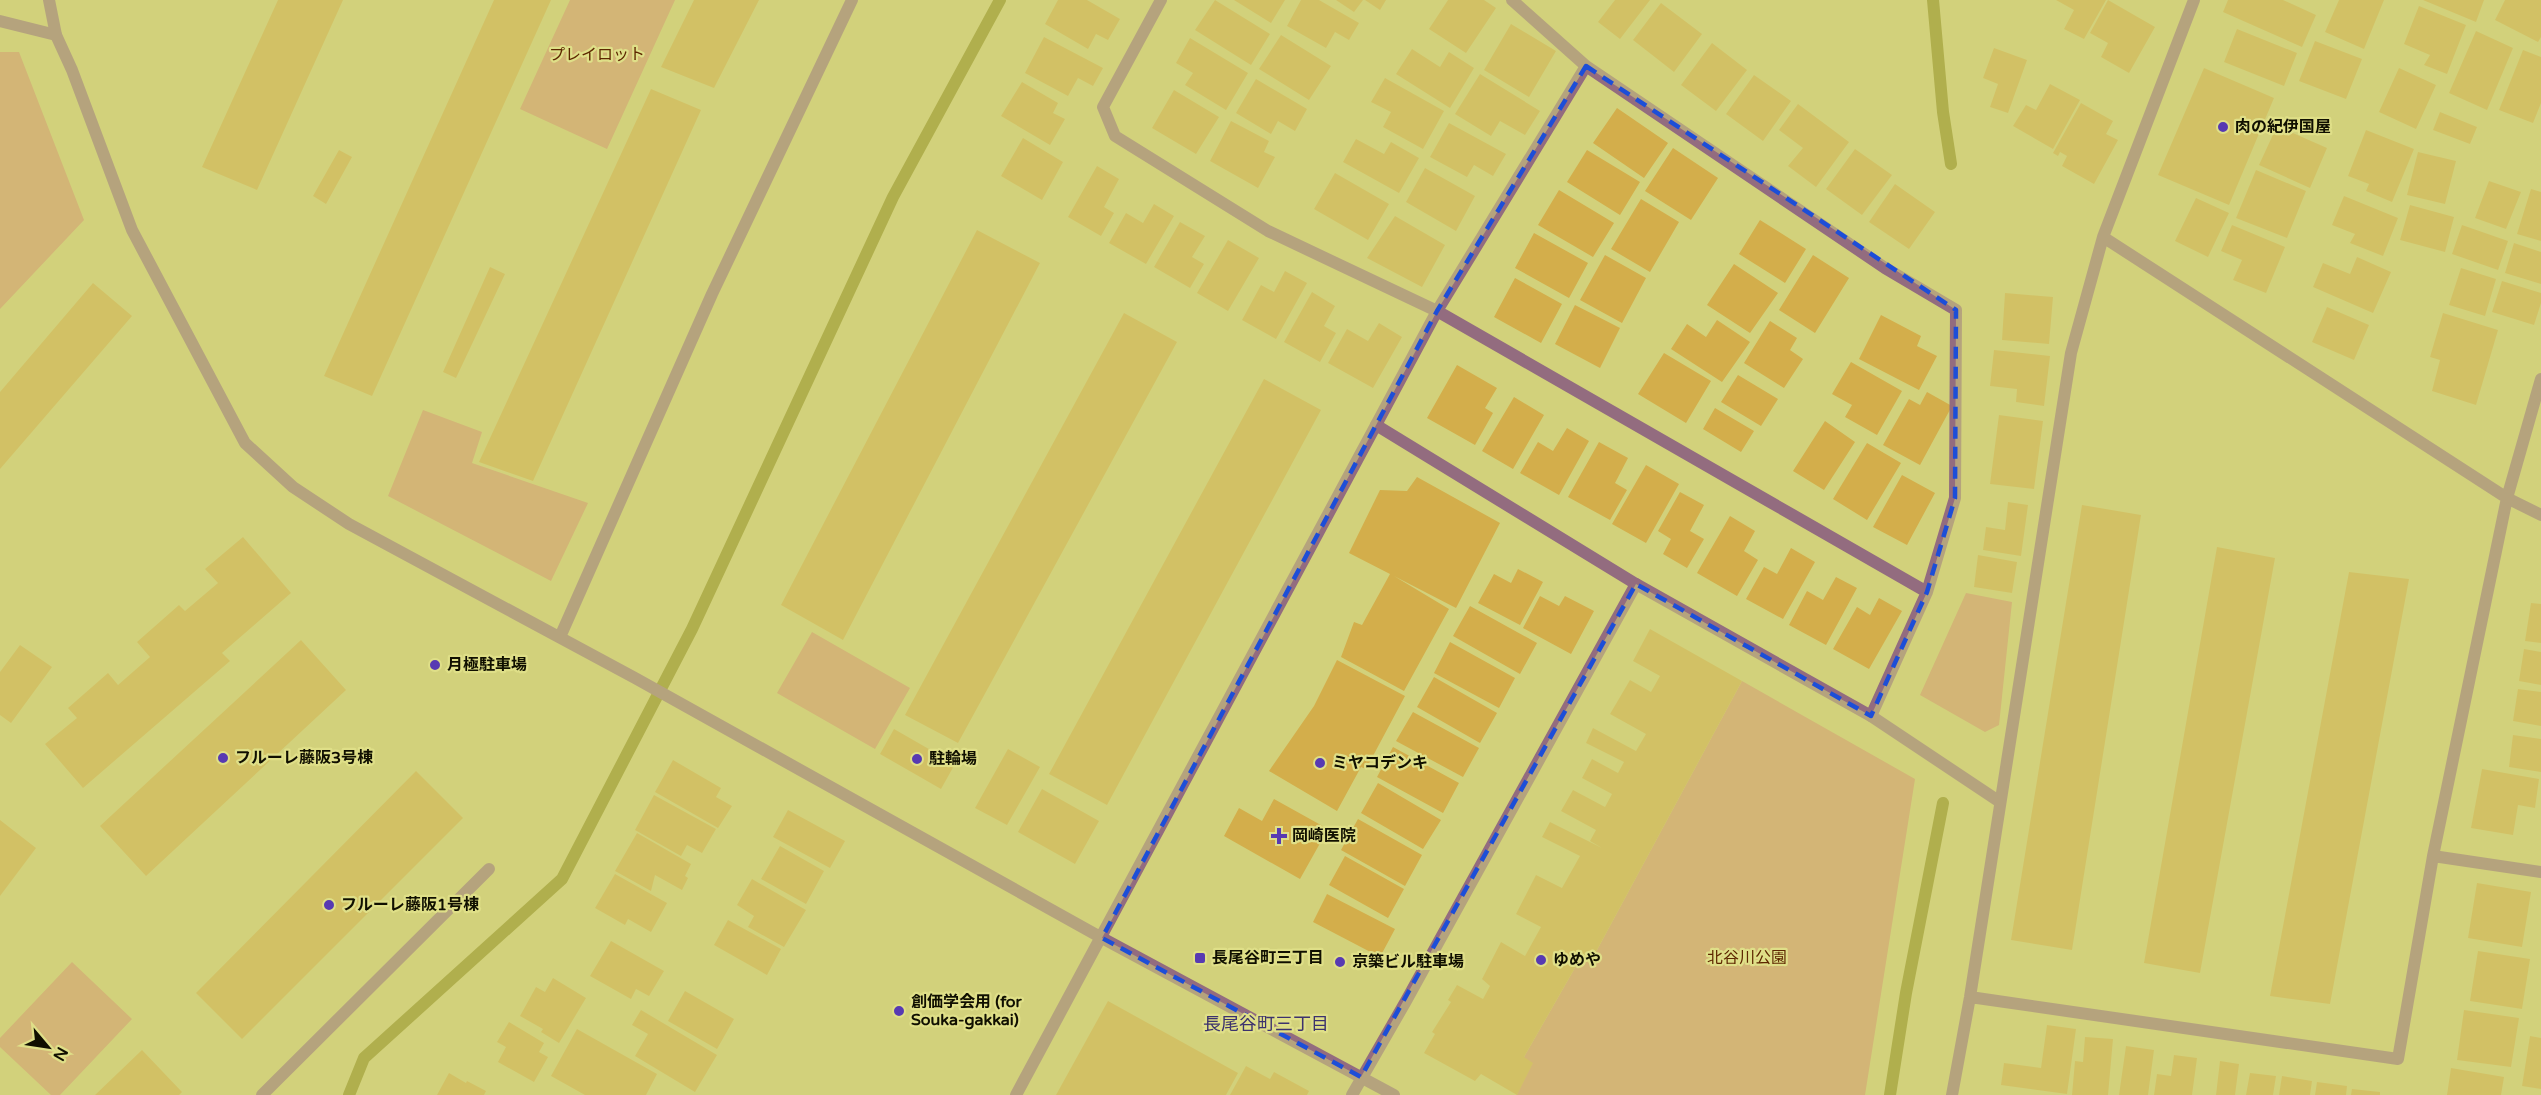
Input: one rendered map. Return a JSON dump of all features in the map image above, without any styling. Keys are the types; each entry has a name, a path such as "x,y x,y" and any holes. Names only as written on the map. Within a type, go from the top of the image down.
{"street":[{"path":"49,0 56,35 132,230 245,443 293,487 349,524 635,678 1102,938 1394,1095"},
{"path":"560,637 712,294 852,0"},
{"path":"1161,0 1103,106 1115,136 1268,231 1437,311 1927,592"},
{"path":"1512,0 1586,66 1885,268 1956,310 1955,498 1927,592 1871,716"},
{"path":"1952,1095 1970,997 2071,353 2103,237 2194,0"},
{"path":"0,21 56,35"},
{"path":"1016,1095 1437,311 1586,66"},
{"path":"2103,237 2507,498 2541,515"},
{"path":"1970,997 2398,1059 2433,856 2507,498 2541,379"},
{"path":"1376,425 1636,584 1871,716 2000,802"},
{"path":"1352,1095 1636,584"},
{"path":"2433,856 2541,872"},
{"path":"262,1095 489,868"}],"highlighted area":[{"path":"1586,66 1956,310 1955,498 1927,592 1871,716 1636,584 1361,1077 1102,938 1437,311"}],"green space":[{"name":"プレイロット","path":"570,0 675,0 607,149 520,109"},
{"path":"0,52 19,52 84,220 0,309"},
{"path":"423,410 482,432 472,463 588,503 551,581 388,496"},
{"path":"1966,593 2012,602 1999,725 1985,732 1920,695"},
{"path":"812,632 910,688 875,749 777,693"},
{"name":"北谷川公園","path":"1742,681 1915,779 1865,1095 1517,1095 1524,1057 1580,959 1590,963"},
{"path":"72,962 132,1019 60,1095 51,1095 0,1047 0,1038"}],"building":[{"path":"278,0 343,0 257,190 202,167"},
{"path":"494,0 551,0 372,396 324,376"},
{"path":"694,0 759,0 714,88 661,67"},
{"path":"1058,0 1087,0 1120,19 1108,40 1096,34 1088,49 1045,24"},
{"path":"1215,0 1270,34 1251,65 1195,30"},
{"path":"1234,0 1285,0 1271,23"},
{"path":"1301,0 1319,0 1359,23 1349,40 1335,32 1326,48 1287,26"},
{"path":"1336,0 1363,0 1354,12"},
{"path":"1365,0 1386,0 1380,10"},
{"path":"1448,0 1484,0 1496,8 1466,53 1429,29"},
{"path":"1615,0 1650,0 1620,39 1598,22"},
{"path":"2056,0 2106,0 2084,39 2064,29 2074,10"},
{"path":"2108,0 2155,27 2129,73 2101,57 2108,43 2090,33"},
{"path":"2228,0 2283,0 2316,15 2302,47 2223,12"},
{"path":"2339,0 2384,0 2364,49 2325,32"},
{"path":"2423,0 2484,0 2476,22"},
{"path":"2505,0 2541,0 2541,37 2538,42 2495,20"},
{"path":"1661,3 1702,34 1674,72 1633,40"},
{"path":"2419,6 2466,25 2447,74 2424,65 2430,55 2404,44"},
{"path":"1511,24 1556,51 1529,97 1484,70"},
{"path":"2237,29 2297,53 2284,86 2224,62"},
{"path":"2476,31 2513,48 2487,110 2449,93"},
{"path":"1281,35 1331,66 1309,100 1259,69"},
{"path":"1044,37 1103,68 1093,86 1078,78 1068,96 1025,73"},
{"path":"1190,38 1248,73 1226,110 1185,85 1193,73 1176,63"},
{"path":"2315,41 2362,59 2346,99 2299,81"},
{"path":"1712,43 1747,70 1716,111 1681,85"},
{"path":"1994,48 2027,60 2008,113 1990,107 1998,84 1983,78"},
{"path":"1412,49 1440,67 1449,52 1474,68 1450,108 1396,74"},
{"path":"2523,50 2541,57 2541,103 2533,123 2499,110"},
{"path":"2204,68 2274,98 2229,205 2158,175"},
{"path":"2399,68 2436,85 2416,129 2379,112"},
{"path":"1480,74 1540,111 1525,135 1500,121 1491,136 1455,114"},
{"path":"1754,75 1791,101 1763,141 1726,114"},
{"path":"1385,78 1444,111 1423,149 1383,127 1391,112 1371,102"},
{"path":"1256,79 1307,109 1295,131 1278,121 1271,134 1236,113"},
{"path":"1022,82 1058,103 1053,113 1065,119 1050,145 1001,116"},
{"path":"2050,84 2080,100 2053,149 2013,126 2026,105 2036,110"},
{"path":"651,89 701,110 533,481 479,462"},
{"path":"1174,90 1219,117 1196,154 1152,128"},
{"path":"2081,103 2113,121 2106,134 2118,140 2094,184 2062,166 2067,156 2060,152 2058,156 2053,153"},
{"path":"1798,104 1849,142 1816,187 1788,166 1803,148 1779,130"},
{"path":"1617,108 1668,143 1644,178 1593,143"},
{"path":"2440,112 2477,127 2470,144 2433,130"},
{"path":"1231,121 1269,141 1264,152 1275,157 1258,188 1210,161"},
{"path":"1449,123 1506,154 1493,176 1474,165 1467,177 1430,157"},
{"path":"2277,126 2327,148 2310,188 2259,165"},
{"path":"2366,130 2414,149 2392,202 2366,191 2369,184 2348,176"},
{"path":"1023,138 1063,162 1042,200 1001,176"},
{"path":"1356,139 1384,154 1391,142 1419,158 1399,193 1343,162"},
{"path":"1673,148 1718,178 1691,220 1645,191"},
{"path":"1855,149 1892,175 1862,215 1826,189"},
{"path":"339,150 352,157 326,204 313,196"},
{"path":"1587,150 1640,182 1620,215 1567,182"},
{"path":"2418,152 2456,161 2445,204 2407,195"},
{"path":"1097,166 1119,179 1104,207 1114,213 1101,236 1068,217"},
{"path":"1425,168 1475,196 1456,231 1406,202"},
{"path":"2256,170 2306,191 2287,238 2236,218"},
{"path":"1335,173 1389,204 1368,240 1314,209"},
{"path":"2489,181 2521,192 2506,229 2475,218"},
{"path":"1895,184 1935,212 1909,249 1869,222"},
{"path":"2531,189 2541,192 2541,241 2517,234"},
{"path":"1559,190 1614,223 1593,257 1538,225"},
{"path":"2344,196 2398,218 2383,256 2350,243 2355,234 2332,225"},
{"path":"2196,198 2229,213 2208,257 2175,241"},
{"path":"1641,199 1679,222 1650,272 1611,249"},
{"path":"1154,204 1174,216 1146,264 1109,243 1126,213 1143,223"},
{"path":"2410,205 2454,217 2445,252 2400,240"},
{"path":"1395,216 1445,245 1422,287 1367,258"},
{"path":"1760,220 1806,249 1785,283 1739,254"},
{"path":"1180,222 1205,236 1192,257 1204,264 1190,288 1154,267"},
{"path":"2232,225 2285,247 2266,293 2233,280 2242,260 2221,251"},
{"path":"2462,225 2508,241 2498,270 2452,254"},
{"path":"977,230 1040,263 843,640 781,605"},
{"path":"1534,233 1588,263 1569,298 1515,268"},
{"path":"1228,240 1259,258 1228,311 1197,293"},
{"path":"2514,243 2541,252 2541,284 2505,273"},
{"path":"1605,255 1646,278 1622,323 1580,300"},
{"path":"1813,255 1849,278 1815,333 1779,310"},
{"path":"2357,257 2391,272 2373,313 2313,287 2323,263 2350,274"},
{"path":"1734,264 1778,293 1750,333 1707,305"},
{"path":"490,267 505,274 456,378 443,372"},
{"path":"2461,268 2496,279 2485,316 2449,305"},
{"path":"1285,271 1307,283 1276,339 1242,320 1261,285 1274,292"},
{"path":"1515,278 1562,304 1541,343 1494,317"},
{"path":"2502,281 2541,293 2541,303 2534,325 2492,312"},
{"path":"93,283 132,316 0,469 0,392"},
{"path":"1312,292 1335,306 1324,326 1336,333 1320,362 1284,342"},
{"path":"2005,293 2053,297 2049,344 2002,340"},
{"path":"1575,305 1620,328 1600,368 1555,344"},
{"path":"2327,307 2369,325 2354,360 2312,342"},
{"path":"1124,313 1177,342 958,743 905,715"},
{"path":"2443,313 2498,330 2476,405 2432,391 2440,360 2430,357"},
{"path":"1881,315 1921,336 1917,346 1937,356 1919,390 1859,359"},
{"path":"1717,320 1750,342 1722,382 1671,349 1687,324 1706,337"},
{"path":"1770,321 1797,338 1790,350 1803,359 1784,388 1744,363"},
{"path":"1379,323 1402,337 1373,388 1328,363 1347,329 1368,341"},
{"path":"1994,350 2050,356 2044,406 2016,402 2017,389 1990,386"},
{"path":"1664,353 1711,381 1686,423 1638,394"},
{"path":"1851,362 1902,391 1877,435 1845,417 1852,405 1832,394"},
{"path":"1457,365 1497,388 1485,408 1493,413 1475,445 1427,418"},
{"path":"1738,375 1778,399 1761,426 1721,402"},
{"path":"1264,379 1321,410 1107,805 1049,774"},
{"path":"1927,392 1952,406 1920,465 1883,445 1909,399 1920,405"},
{"path":"1514,397 1544,415 1513,469 1482,451"},
{"path":"1715,408 1754,431 1741,452 1703,429"},
{"path":"1999,415 2043,421 2034,489 1990,484"},
{"path":"1825,421 1855,442 1824,490 1793,471"},
{"path":"1567,428 1589,441 1559,495 1520,473 1538,442 1553,451"},
{"path":"1599,442 1628,458 1615,483 1627,490 1610,520 1568,497"},
{"path":"1867,443 1901,463 1867,520 1833,499"},
{"path":"1646,465 1679,484 1646,543 1612,524"},
{"path":"1902,475 1935,493 1907,545 1873,527"},
{"path":"1417,477 1500,523 1456,608 1394,576 1449,609 1404,691 1341,657 1354,622 1362,625 1390,574 1349,553 1380,490 1407,491"},
{"path":"1680,492 1704,505 1690,531 1704,539 1687,568 1663,554 1671,539 1658,531"},
{"path":"2008,502 2028,505 2021,556 1983,550 1986,527 2005,530"},
{"path":"2082,505 2141,515 2072,950 2011,940"},
{"path":"1730,516 1755,531 1744,551 1758,560 1737,596 1697,573"},
{"path":"243,537 291,593 222,653 230,661 83,788 45,744 77,718 68,708 108,673 118,685 150,657 137,642 179,605 185,611 218,583 205,569"},
{"path":"2217,547 2275,558 2200,973 2144,963"},
{"path":"1791,548 1815,562 1783,619 1746,599 1764,567 1777,574"},
{"path":"1978,555 2017,562 2012,593 1974,587"},
{"path":"1518,569 1543,582 1520,625 1478,603 1494,574 1511,583"},
{"path":"2349,572 2409,579 2330,1004 2270,996"},
{"path":"1836,577 1857,588 1826,645 1789,625 1807,591 1823,600"},
{"path":"1540,596 1559,606 1565,596 1594,611 1571,654 1523,628"},
{"path":"1879,598 1902,611 1869,669 1833,649 1857,607 1870,615"},
{"path":"2531,603 2541,604 2541,643 2525,641"},
{"path":"1470,606 1537,643 1520,674 1453,636"},
{"path":"1650,629 1742,681 1590,963 1580,959 1524,1057 1533,1063 1517,1095 1481,1074 1475,1081 1424,1053 1435,1034 1432,1032 1451,1002 1448,1000 1457,985 1483,999 1490,986 1482,979 1501,942 1525,956 1541,927 1516,914 1536,875 1562,888 1580,856 1542,837 1550,822 1602,848 1590,841 1596,830 1561,811 1573,790 1605,807 1612,794 1582,778 1592,759 1618,773 1624,762 1586,743 1593,728 1636,751 1646,734 1610,714 1630,680 1651,692 1660,676 1633,661"},
{"name":"フルーレ藤阪3号棟","path":"301,640 346,690 146,876 100,826"},
{"path":"1450,642 1515,678 1499,708 1434,673"},
{"path":"20,645 52,667 11,723 0,715 0,672"},
{"path":"2524,649 2541,652 2541,685 2519,681"},
{"path":"1337,660 1405,696 1366,769 1361,767 1337,811 1269,771 1314,706"},
{"path":"1434,677 1497,713 1480,743 1417,707"},
{"path":"2518,689 2541,692 2541,726 2513,721"},
{"path":"1413,712 1479,748 1463,777 1396,741"},
{"name":"駐輪場","path":"894,729 955,764 941,789 880,754"},
{"path":"2513,735 2541,739 2541,772 2509,767"},
{"path":"1393,747 1459,783 1443,813 1377,777"},
{"path":"1008,749 1040,767 1007,825 975,808"},
{"path":"673,760 721,788 716,797 732,806 718,828 655,792"},
{"path":"2482,769 2539,779 2535,808 2518,805 2513,835 2471,828"},
{"name":"フルーレ藤阪1号棟","path":"416,771 463,818 242,1039 196,993"},
{"path":"1378,783 1441,820 1423,849 1361,813"},
{"path":"1042,789 1099,821 1075,864 1018,832"},
{"path":"654,795 716,829 702,853 687,845 681,856 635,830"},
{"path":"1274,799 1328,829 1300,879 1224,836 1239,808 1262,821"},
{"path":"788,810 845,841 830,868 773,837"},
{"path":"1358,819 1422,855 1405,886 1341,850"},
{"path":"0,820 36,848 0,896"},
{"path":"637,833 691,864 682,890 655,875 651,891 615,871"},
{"path":"780,846 824,871 806,904 761,879"},
{"path":"1345,856 1404,889 1388,918 1329,885"},
{"path":"615,874 667,903 651,932 628,919 625,925 595,908"},
{"path":"752,879 806,910 784,947 748,927 754,916 737,905"},
{"path":"2477,883 2531,892 2522,947 2468,938"},
{"path":"1327,894 1395,929 1380,957 1313,922"},
{"path":"728,920 781,949 767,975 714,945"},
{"path":"611,941 664,971 649,996 636,989 631,999 590,976"},
{"path":"2478,951 2530,959 2522,1009 2470,1001"},
{"path":"553,978 586,998 559,1043 541,1032 543,1029 520,1016 536,987 545,992"},
{"path":"685,991 734,1019 717,1049 668,1021"},
{"path":"1108,1001 1238,1073 1226,1095 1056,1095"},
{"path":"641,1010 717,1055 695,1092 635,1056 648,1034 632,1025"},
{"path":"2464,1010 2519,1018 2511,1067 2457,1060"},
{"path":"509,1022 544,1043 539,1052 548,1057 534,1082 498,1062 506,1047 497,1042"},
{"path":"2047,1025 2076,1029 2067,1094 2001,1085 2004,1063 2041,1068"},
{"path":"577,1029 657,1074 646,1095 585,1095 551,1076"},
{"path":"2530,1036 2541,1038 2541,1089 2522,1086"},
{"path":"2085,1037 2113,1039 2108,1095 2072,1095 2075,1061 2083,1062"},
{"path":"2126,1046 2154,1050 2148,1095 2119,1095"},
{"path":"142,1050 182,1092 179,1095 95,1095"},
{"path":"2174,1055 2197,1058 2192,1095 2154,1095 2157,1074 2171,1076"},
{"path":"2220,1061 2239,1064 2235,1095 2216,1095"},
{"path":"1246,1066 1270,1079 1274,1072 1309,1091 1307,1095 1230,1095"},
{"path":"2451,1068 2504,1077 2501,1095 2447,1095"},
{"path":"449,1073 486,1091 484,1095 437,1095"},
{"path":"2250,1073 2276,1076 2273,1095 2246,1095"},
{"path":"2282,1076 2312,1081 2310,1095 2279,1095"},
{"path":"2317,1082 2347,1086 2346,1095 2315,1095"},
{"path":"2352,1089 2380,1092 2380,1095 2351,1095"}],"waterway":[{"path":"349,1095 364,1058 562,879 692,629 893,197 1000,0"},
{"path":"1933,0 1943,112 1951,164"},
{"path":"1890,1095 1906,993 1943,803"}],"place":[{"name":"肉の紀伊国屋","path":"2223,127"},
{"name":"月極駐車場","path":"435,665"},
{"name":"フルーレ藤阪3号棟","path":"223,758"},
{"name":"駐輪場","path":"917,759"},
{"name":"ミヤコデンキ","path":"1320,763"},
{"name":"岡崎医院","path":"1279,836"},
{"name":"フルーレ藤阪1号棟","path":"329,905"},
{"name":"長尾谷町三丁目","path":"1200,958"},
{"name":"ゆめや","path":"1541,960"},
{"name":"京築ビル駐車場","path":"1340,962"},
{"name":"創価学会用 (for Souka-gakkai)","path":"899,1011"}],"district":[{"name":"長尾谷町三丁目","path":"1266,1024"}]}
